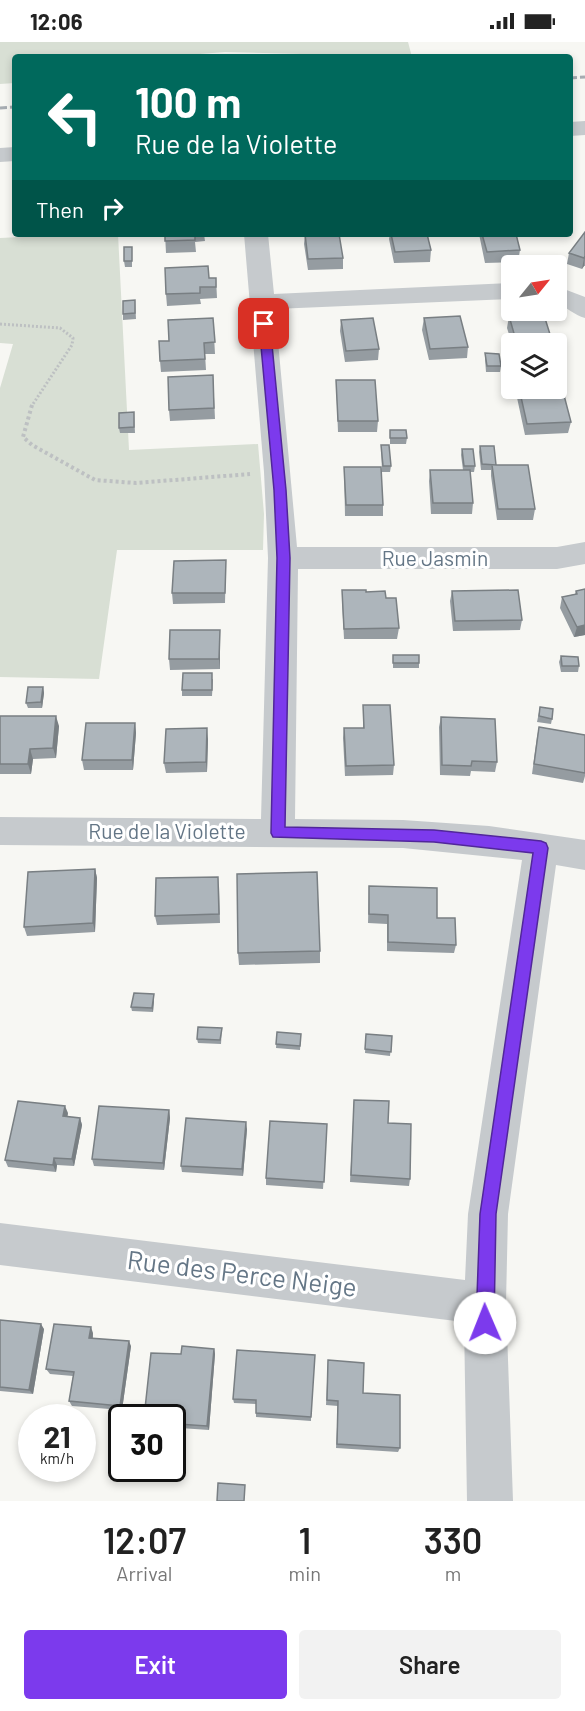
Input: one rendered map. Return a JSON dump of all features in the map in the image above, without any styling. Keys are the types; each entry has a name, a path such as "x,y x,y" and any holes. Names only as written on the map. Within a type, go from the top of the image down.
{"street":[{"path":"256,237 284,558 278,833"},
{"path":"262,302 501,291"},
{"path":"567,298 585,310"},
{"name":"Rue Jasmin","path":"284,558 557,558 585,553"},
{"name":"Rue de la Violette","path":"0,831 434,836 585,855"},
{"path":"490,1501 484,1303 488,1214 541,848"},
{"name":"Rue des Perce Neige","path":"0,1244 484,1303"}],"path":[{"path":"0,324 60,328 73,338 68,352 29,410 23,436 32,445 88,476 105,481 136,483 257,474"}],"shaded area":[{"path":"0,42 408,42 411,54 225,52 12,54 12,83 0,84"},
{"path":"118,237 129,450 258,444 264,514 263,550 117,550 99,679 0,677 0,388 13,344 0,343 0,238"}],"building":[{"path":"585,232 584,258 569,253"},
{"path":"165,237 195,237 195,240 165,241"},
{"path":"305,237 340,237 343,258 308,259"},
{"path":"392,237 428,237 431,250 395,252"},
{"path":"483,237 517,237 520,250 487,252"},
{"path":"124,247 132,247 132,261 124,261"},
{"path":"208,266 209,278 216,278 216,287 200,287 200,293 166,294 165,268"},
{"path":"135,300 135,313 123,314 123,301"},
{"path":"460,316 468,347 430,349 424,318"},
{"path":"213,318 215,342 204,343 205,359 160,361 159,341 169,341 168,320"},
{"path":"373,318 379,349 346,351 341,320"},
{"path":"510,321 546,321 550,333 514,333"},
{"path":"485,353 499,354 501,366 487,366"},
{"path":"213,375 214,408 169,410 168,377"},
{"path":"336,380 375,380 378,421 338,421"},
{"path":"521,399 565,399 571,422 527,424"},
{"path":"134,412 134,427 119,428 119,413"},
{"path":"390,430 406,430 407,438 390,438"},
{"path":"381,445 389,445 391,466 383,466"},
{"path":"480,446 494,446 496,465 482,464"},
{"path":"462,449 473,449 475,466 464,466"},
{"path":"492,465 528,465 535,509 498,509"},
{"path":"344,467 381,467 383,505 346,505"},
{"path":"430,470 470,470 473,503 433,503"},
{"path":"226,560 225,593 172,593 174,561"},
{"path":"585,589 585,625 577,627 562,597 577,594 576,591"},
{"path":"342,590 385,591 386,598 396,598 399,628 344,629"},
{"path":"518,590 522,620 455,621 452,591"},
{"path":"170,630 220,630 219,659 169,659"},
{"path":"393,655 419,655 419,663 393,663"},
{"path":"561,656 578,657 579,666 562,666"},
{"path":"183,673 212,673 212,690 182,690"},
{"path":"28,687 43,687 41,702 26,703"},
{"path":"363,705 390,705 394,765 346,766 344,728 364,728"},
{"path":"540,707 553,709 552,719 539,716"},
{"path":"0,716 56,716 53,748 30,749 28,764 0,764"},
{"path":"441,717 495,719 497,762 472,761 471,766 442,765"},
{"path":"86,723 135,723 132,760 82,760"},
{"path":"539,727 585,735 585,773 534,764"},
{"path":"207,728 206,762 164,763 166,729"},
{"path":"95,869 93,923 24,927 28,872"},
{"path":"317,872 320,951 238,953 237,874"},
{"path":"218,877 219,914 155,916 156,878"},
{"path":"369,886 437,888 437,918 455,918 456,945 388,942 388,915 369,914"},
{"path":"134,993 154,994 152,1008 131,1007"},
{"path":"198,1027 222,1028 220,1040 197,1039"},
{"path":"277,1032 301,1034 300,1046 276,1044"},
{"path":"366,1034 392,1036 391,1052 365,1049"},
{"path":"354,1100 389,1101 388,1123 411,1124 410,1179 351,1175"},
{"path":"18,1101 65,1106 63,1116 80,1118 72,1159 54,1158 53,1165 5,1160"},
{"path":"99,1106 169,1110 163,1163 92,1159"},
{"path":"186,1118 246,1122 242,1169 181,1166"},
{"path":"270,1121 327,1124 324,1182 266,1178"},
{"path":"0,1320 41,1324 29,1390 0,1387"},
{"path":"54,1324 91,1327 89,1338 129,1341 120,1404 69,1401 74,1372 46,1369"},
{"path":"182,1346 214,1349 207,1426 186,1425 186,1404 146,1404 151,1353 181,1354"},
{"path":"237,1350 315,1355 311,1417 256,1413 256,1400 233,1399"},
{"path":"328,1360 364,1363 363,1393 400,1395 400,1448 337,1444 338,1401 327,1400"},
{"path":"218,1483 245,1485 244,1501 217,1501"}],"railway":[{"path":"573,78 585,77"},
{"path":"0,108 12,107"}],"route":[{"path":"264,324 280,490 284,558 278,833 403,834 541,848 488,1214 485,1256 485,1323"}]}
